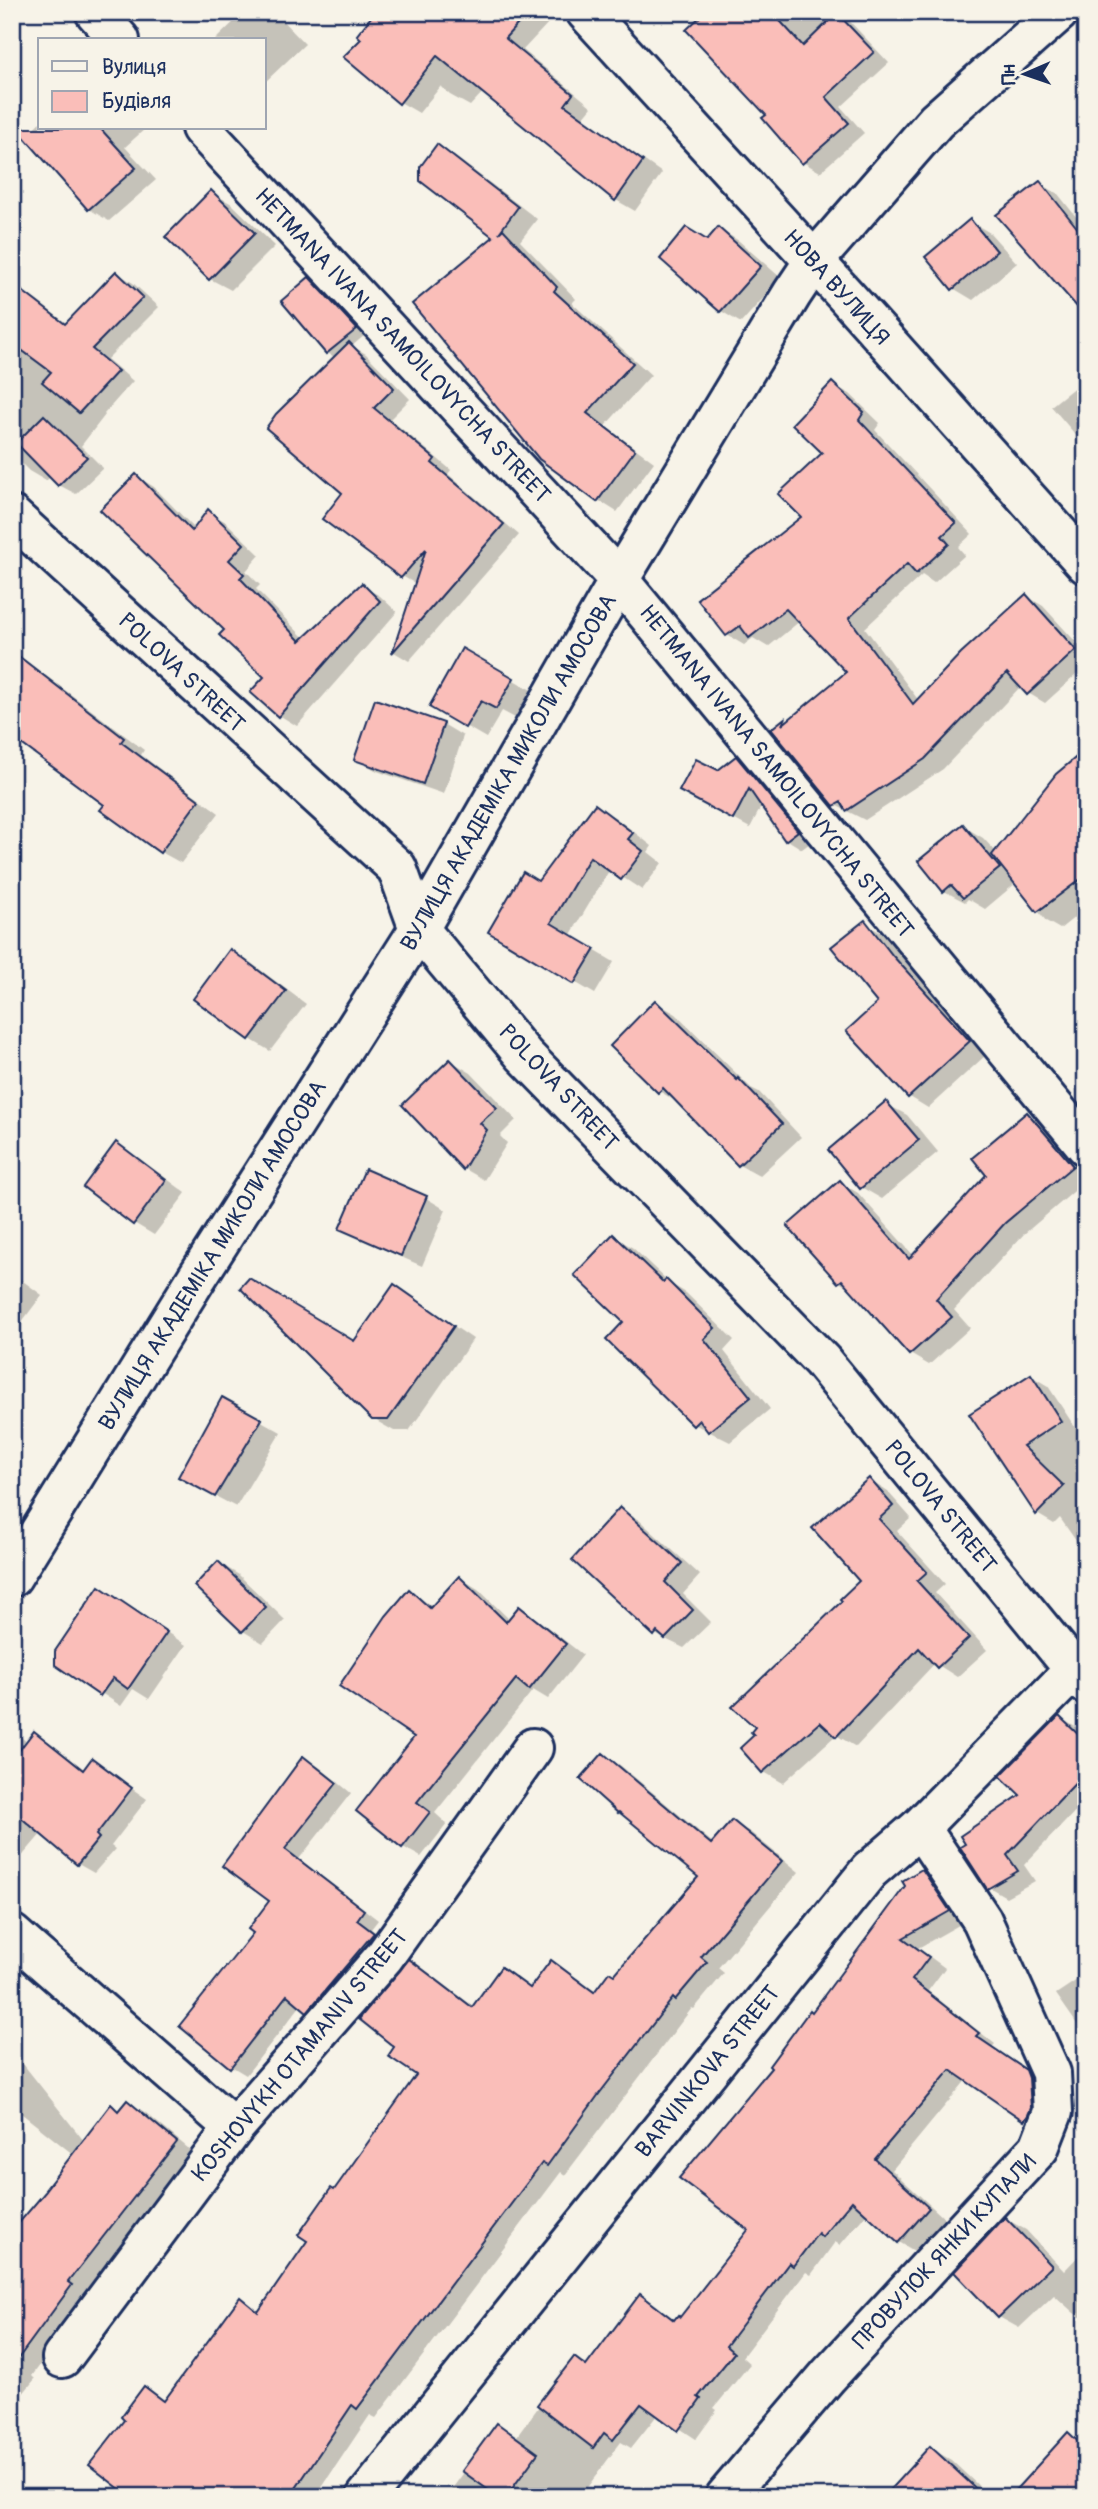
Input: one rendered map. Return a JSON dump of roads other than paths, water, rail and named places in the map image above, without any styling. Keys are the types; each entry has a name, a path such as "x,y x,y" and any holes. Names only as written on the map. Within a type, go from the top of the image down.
{"street":[{"path":"95,12 118,38"},
{"name":"НОВА ВУЛИЦЯ","path":"586,12 1086,564"},
{"name":"ВУЛИЦЯ АКАДЕМІКА МИКОЛИ АМОСОВА","path":"12,1577 196,1279 419,929 619,580 792,294 814,261 936,121 1052,15"},
{"name":"HETMANA IVANA SAMOILOVYCHA STREET","path":"203,130 619,580 1086,1146"},
{"name":"POLOVA STREET","path":"12,516 397,868 419,929 524,1055 822,1361 1080,1677"},
{"name":"BARVINKOVA STREET","path":"366,2497 869,1871 920,1827 1080,1677"},
{"name":"KOSHOVYKH OTAMANIV STREET","path":"62,2358 234,2128 384,1957 533,1748"},
{"name":"ПРОВУЛОК ЯНКИ КУПАЛИ","path":"725,2497 828,2376 1039,2148 1053,2112 1051,2073 982,1920 920,1827"},
{"path":"12,1934 234,2128"}]}
